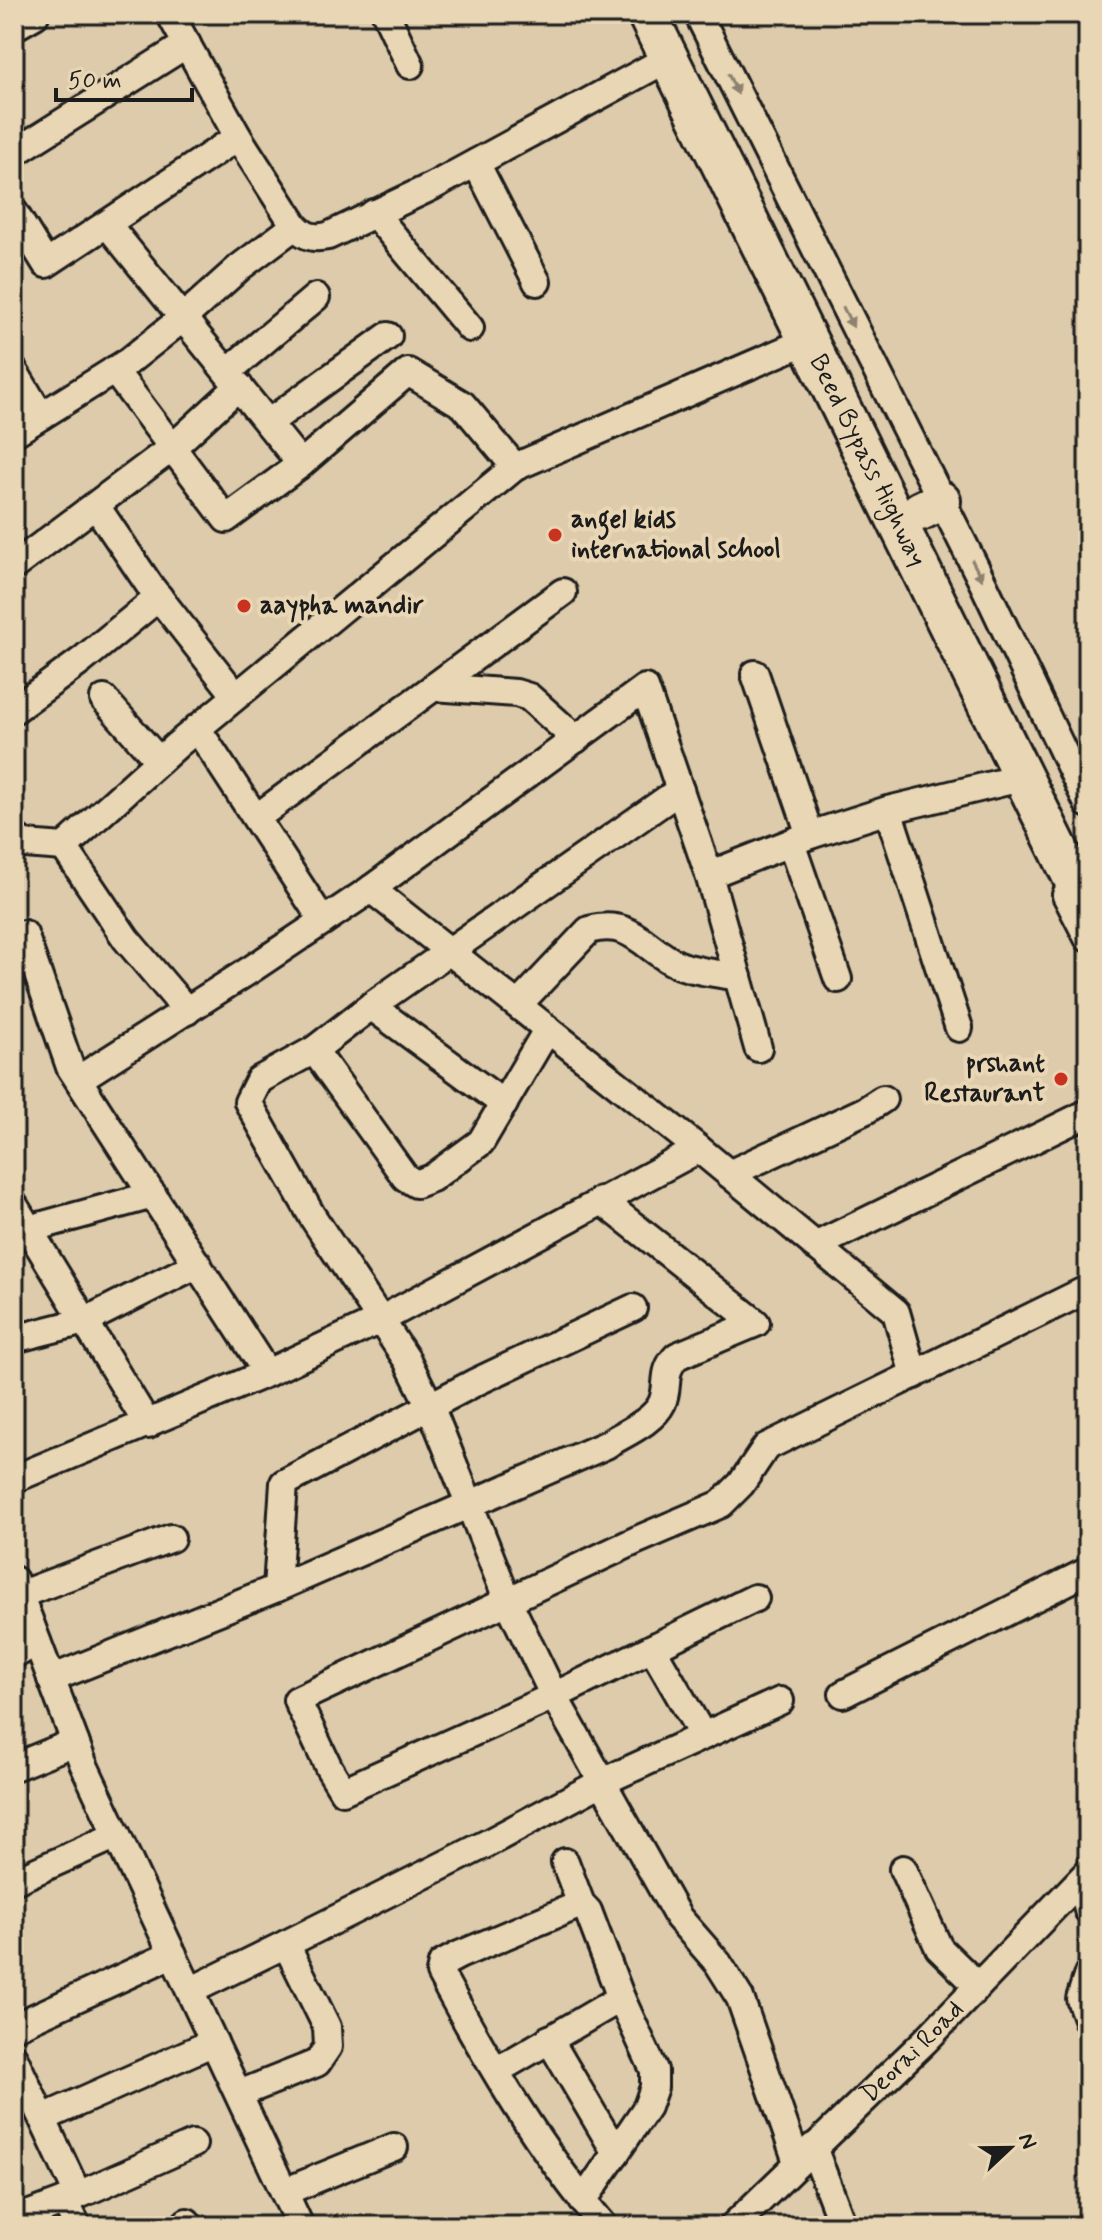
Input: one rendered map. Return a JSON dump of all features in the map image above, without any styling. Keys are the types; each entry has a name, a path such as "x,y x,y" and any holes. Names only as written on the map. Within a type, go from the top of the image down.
{"highway":[{"name":"Beed Bypass Highway","path":"658,38 802,343 911,516"},
{"name":"Beed Bypass Highway","path":"658,38 911,516 1088,909"},
{"name":"Beed Bypass Highway","path":"1021,765 1088,851"}],"street":[{"path":"14,27 35,14"},
{"path":"170,14 238,137 295,226 304,235 316,239 328,236 476,163 658,38 630,14"},
{"path":"386,14 410,65"},
{"path":"698,14 911,516 985,587 1084,787"},
{"path":"16,144 187,44"},
{"path":"15,216 46,264 238,137"},
{"path":"476,163 537,282"},
{"path":"374,213 470,328"},
{"path":"107,224 301,464"},
{"path":"14,433 114,370 295,226"},
{"path":"14,566 173,447 233,379 316,297"},
{"path":"268,423 388,336"},
{"path":"14,836 25,844 64,847 197,728 515,467 802,343"},
{"path":"114,370 226,519 301,464 408,372 463,405 515,467"},
{"path":"14,371 41,416"},
{"path":"96,506 159,597 236,696"},
{"path":"256,818 563,592"},
{"path":"14,710 81,661 159,597"},
{"path":"755,674 838,979"},
{"path":"434,687 516,693 529,697 576,739"},
{"path":"79,1079 371,889 645,688 709,875 758,1048"},
{"path":"104,699 159,761"},
{"path":"197,728 323,921"},
{"path":"709,875 800,839 1021,765 1088,938"},
{"path":"680,790 371,1006 314,1050 259,1080 248,1102 312,1216 382,1319 431,1408 508,1601 554,1696 678,1917 718,1963 740,1998 805,2155 843,2226"},
{"path":"888,810 959,1028"},
{"path":"64,847 126,939 187,1011"},
{"path":"371,889 699,1149 896,1312 914,1375"},
{"path":"518,1005 589,930 602,927 629,931 678,965 738,977"},
{"path":"14,937 24,934 70,1067 267,1373"},
{"path":"371,1006 504,1104"},
{"path":"314,1050 405,1177 416,1184 432,1178 481,1142 547,1030"},
{"path":"729,1174 866,1110 883,1099"},
{"path":"815,1246 1088,1113"},
{"path":"14,1479 148,1425 382,1319 699,1149"},
{"path":"22,1231 153,1195"},
{"path":"51,1679 277,1588 606,1445 653,1415 662,1402 668,1365 677,1356 756,1323 601,1200"},
{"path":"14,1205 22,1231 85,1321 148,1425"},
{"path":"14,1339 85,1321 198,1264"},
{"path":"755,1598 554,1696 343,1791 297,1700 721,1504 741,1484 766,1447 1088,1289"},
{"path":"277,1588 284,1483 476,1382 633,1308"},
{"path":"171,1538 16,1588 25,1649 51,1679 75,1742 117,1835 300,2226"},
{"path":"843,1694 1088,1571"},
{"path":"652,1648 703,1736"},
{"path":"190,1991 488,1843 602,1782 780,1701"},
{"path":"14,1767 75,1742"},
{"path":"14,1881 117,1835"},
{"path":"565,1862 654,2070 654,2087 647,2107 583,2201"},
{"path":"903,1869 939,1948 978,1986"},
{"path":"1085,1876 1088,1910"},
{"name":"Deorai Road","path":"733,2226 925,2041 1085,1876"},
{"path":"581,1904 442,1964 440,1973 496,2071 583,2201 604,2226"},
{"path":"239,2094 317,2063 328,2047 327,2027 286,1944"},
{"path":"14,2027 173,1954"},
{"path":"1088,1974 1080,1999 1088,2021"},
{"path":"496,2071 621,1998"},
{"path":"549,2039 616,2153"},
{"path":"43,2118 214,2042"},
{"path":"14,2058 43,2118 71,2198 77,2226"},
{"path":"14,2220 193,2144"},
{"path":"284,2192 394,2147"}],"place":[{"name":"angel kids international school","path":"555,535"},
{"name":"aaypha mandir","path":"244,606"},
{"name":"prshant Restaurant","path":"1061,1079"}]}
